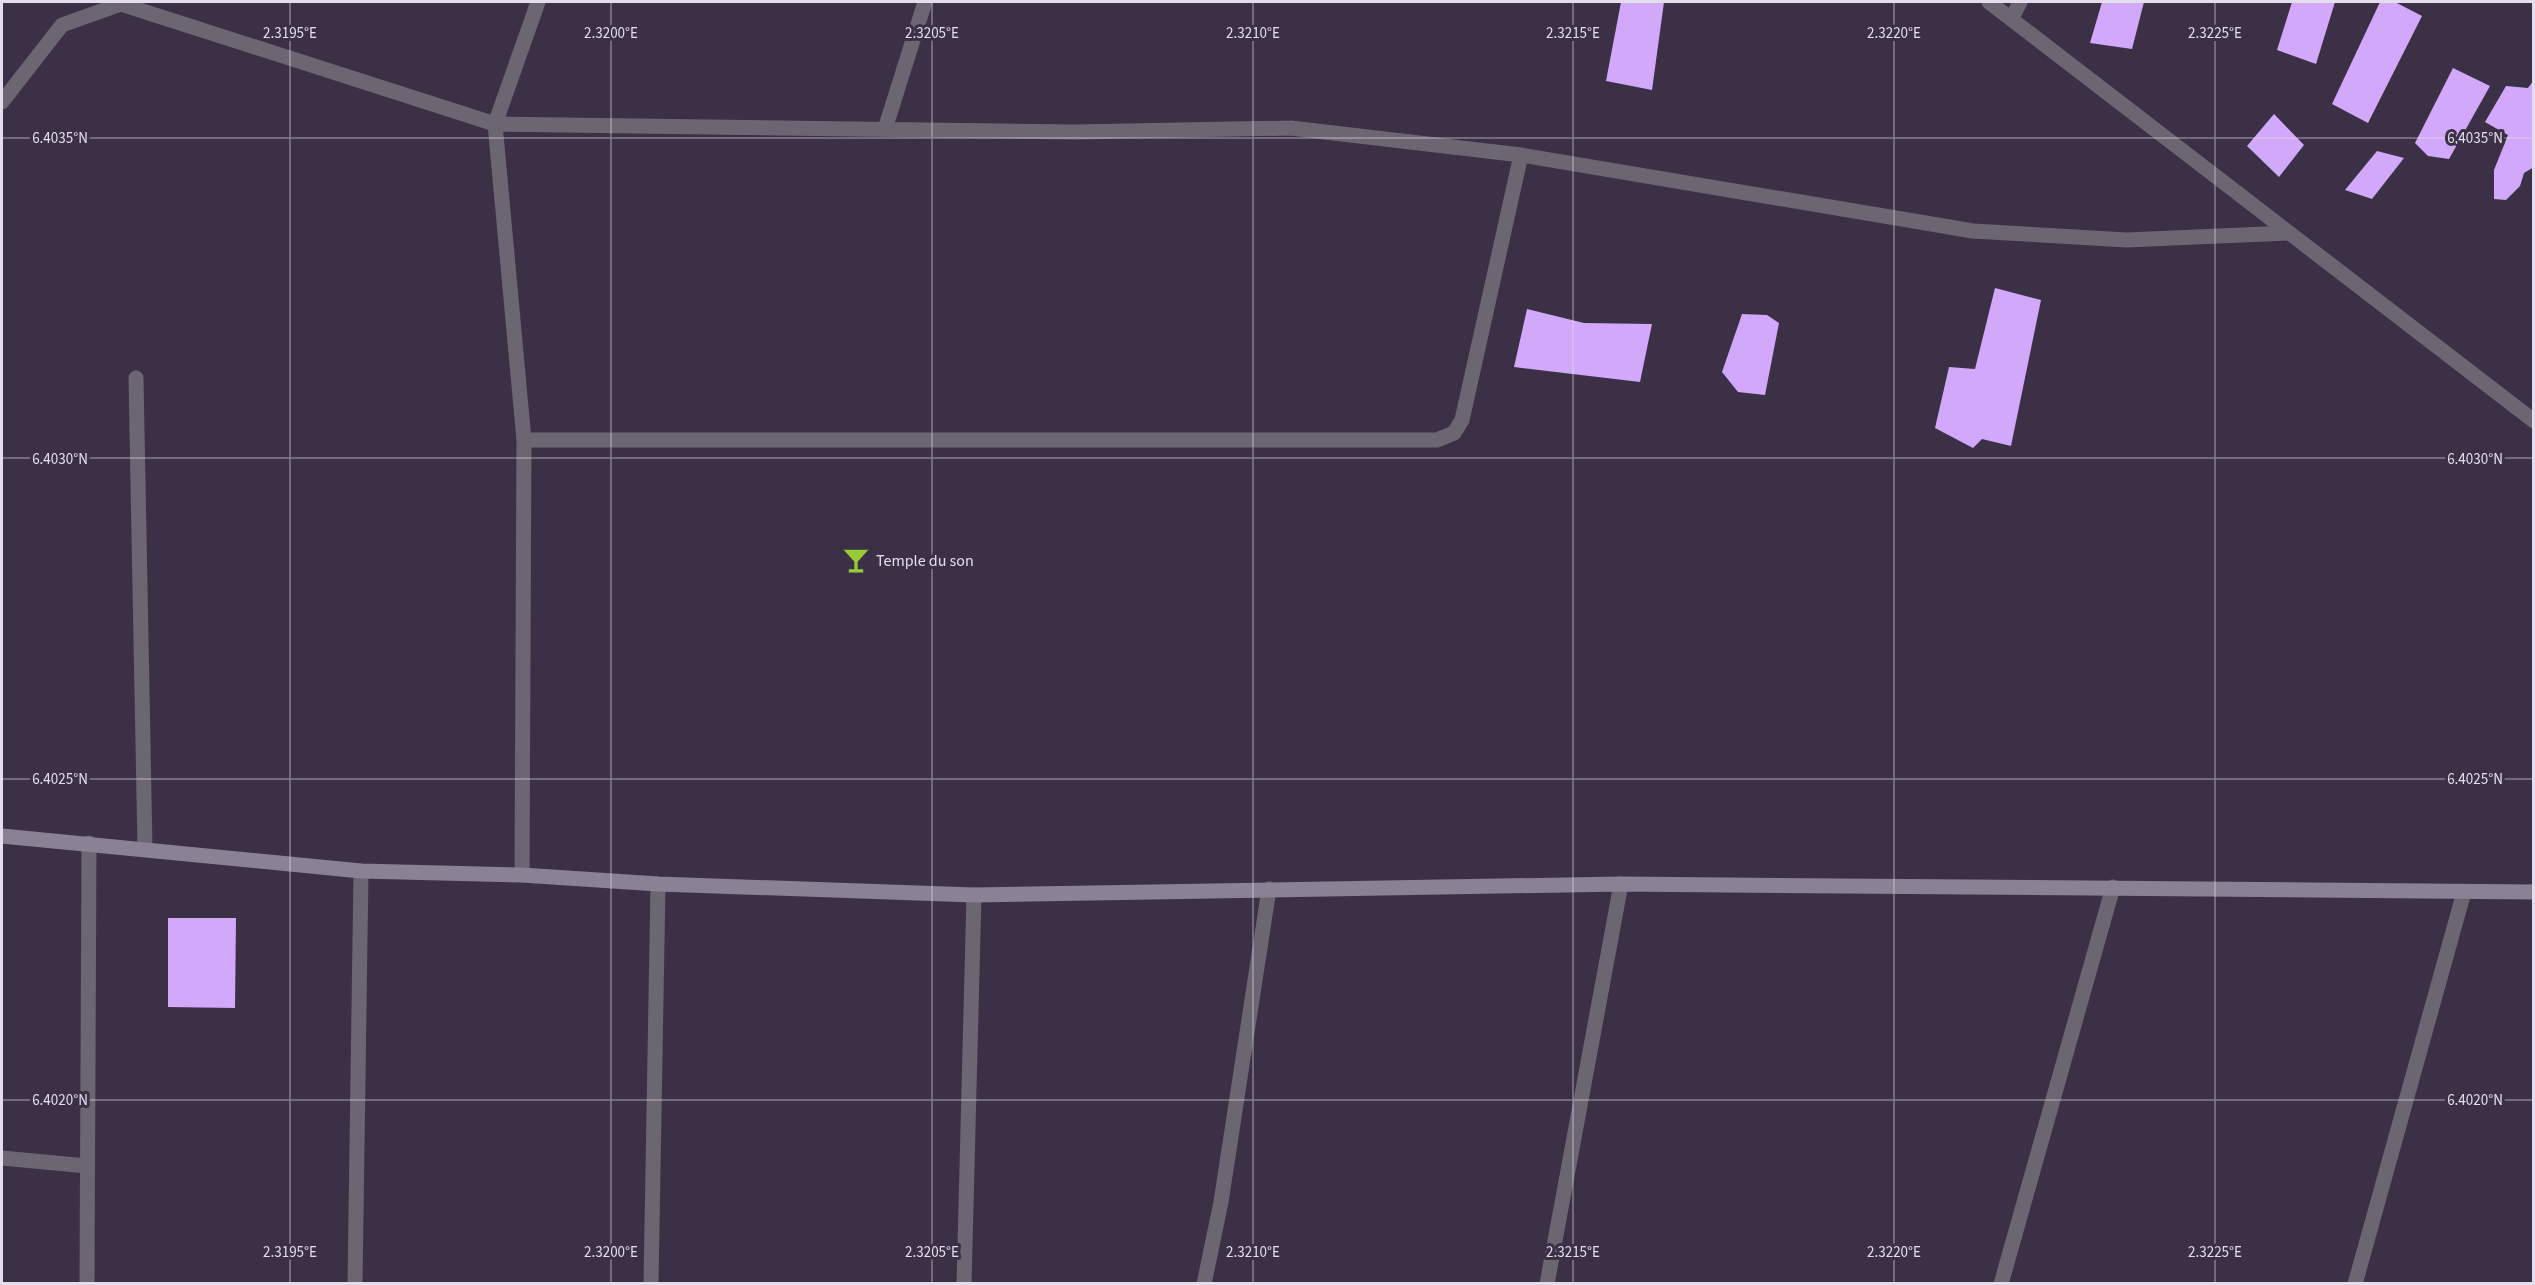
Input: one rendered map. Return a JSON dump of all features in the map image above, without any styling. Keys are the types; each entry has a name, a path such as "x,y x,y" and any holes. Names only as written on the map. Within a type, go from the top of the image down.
{"main road":[{"path":"2,836 361,872 522,875 658,884 974,894 1621,884 2534,892"}],"street":[{"path":"522,875 524,440 495,123 538,2"},
{"path":"885,129 925,2"},
{"path":"1989,2 2534,421"},
{"path":"2012,18 2020,2"},
{"path":"2,102 62,25 121,4 495,123 1076,132 1291,128 1521,155 1973,231 2127,240 2289,232"},
{"path":"524,440 1437,440 1454,433 1462,420 1521,155"},
{"path":"136,378 145,849"},
{"path":"87,1284 89,843"},
{"path":"356,1284 361,872"},
{"path":"651,1284 658,884"},
{"path":"1547,1284 1621,884"},
{"path":"2001,1284 2113,887"},
{"path":"1204,1284 1221,1202 1269,889"},
{"path":"2355,1284 2464,892"},
{"path":"964,1284 974,894"},
{"path":"2,1158 87,1166"}],"building":[{"path":"1621,2 1664,2 1652,90 1606,81"},
{"path":"2102,2 2144,2 2132,49 2090,43"},
{"path":"2292,2 2335,2 2316,64 2277,50"},
{"path":"2380,2 2395,2 2422,16 2368,123 2332,104"},
{"path":"2453,68 2490,86 2449,159 2428,156 2415,143"},
{"path":"2534,80 2534,167 2524,173 2520,186 2506,200 2494,199 2494,170 2508,135 2485,122 2506,86 2528,88"},
{"path":"2274,114 2304,145 2279,177 2247,146"},
{"path":"2377,151 2404,158 2372,199 2345,190"},
{"path":"1995,288 2041,300 2011,446 1982,439 1973,448 1935,428 1949,367 1975,369"},
{"path":"1527,309 1584,323 1652,324 1640,382 1514,367"},
{"path":"1742,314 1767,315 1779,323 1765,395 1738,392 1722,372"},
{"path":"168,918 236,918 235,1008 168,1007"}],"place":[{"name":"Temple du son","path":"856,560"}]}
